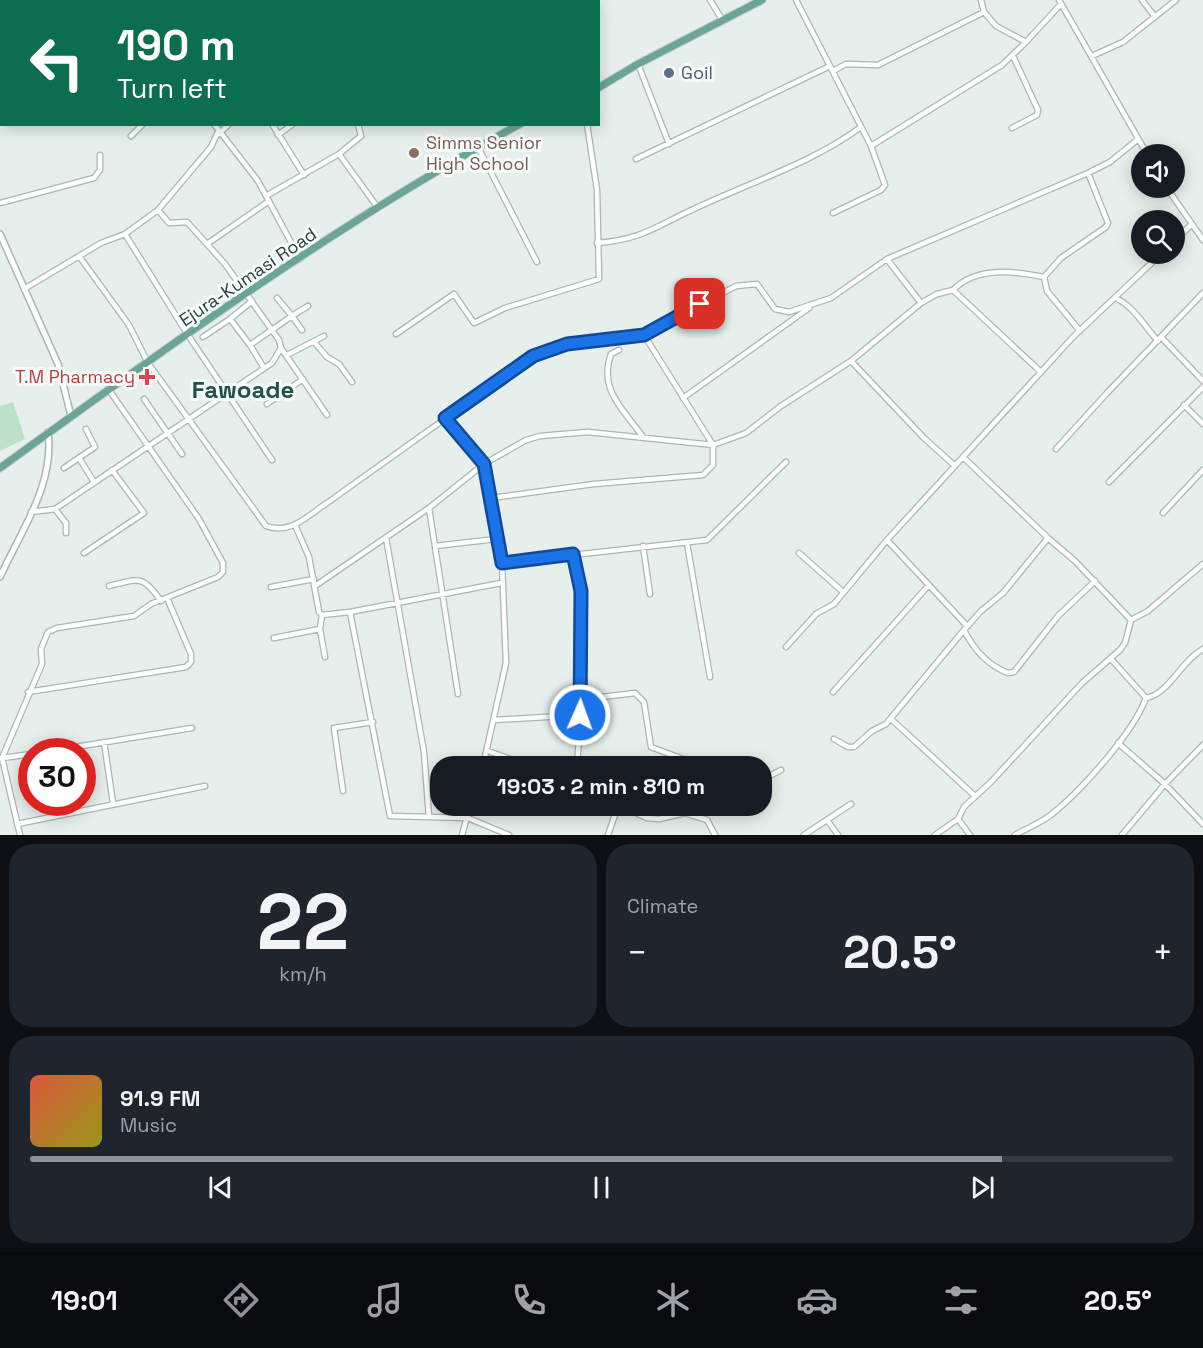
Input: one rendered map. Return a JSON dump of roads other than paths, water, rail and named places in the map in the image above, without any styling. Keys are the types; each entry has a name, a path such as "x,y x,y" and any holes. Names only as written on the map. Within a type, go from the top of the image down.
{"main road":[{"path":"600,87 638,64 762,0"},
{"name":"Ejura-Kumasi Road","path":"0,468 247,294 422,179 516,126"}],"street":[{"path":"710,0 723,21"},
{"path":"796,0 871,147 885,184 881,190 833,213"},
{"path":"981,0 984,12 996,26 1026,42"},
{"path":"1142,0 1155,17"},
{"path":"1092,56 1123,42 1176,0"},
{"path":"871,147 1013,56 1060,2 1140,144"},
{"path":"636,159 831,68 846,64 878,65 984,12"},
{"path":"1012,128 1037,115 1038,110 1013,56"},
{"path":"638,64 669,144"},
{"path":"131,136 141,126"},
{"path":"214,126 258,181 300,259"},
{"path":"24,289 101,243 125,234 158,210 211,147 218,133 227,126"},
{"path":"273,126 304,175"},
{"path":"278,135 290,126"},
{"path":"207,244 267,199 339,154 361,136 358,126"},
{"path":"396,334 454,294 474,323 505,308 599,279 597,243 600,225 587,126"},
{"path":"597,243 627,240 644,235 694,208 761,180 861,127"},
{"path":"79,256 129,325 148,363 188,420 266,526 278,530 295,525 533,356 567,344 644,335 736,286 745,284 757,284 775,309 789,312 811,306 831,298 887,259 1088,173 1110,162 1137,140"},
{"path":"478,147 537,262"},
{"path":"339,154 378,208"},
{"path":"0,203 94,178 100,170 100,155"},
{"path":"1044,277 1061,258 1106,227 1108,223 1088,173"},
{"path":"1173,198 1203,240"},
{"path":"158,210 169,223 187,222 207,244 252,301 327,415"},
{"path":"1185,231 1191,225"},
{"path":"0,234 58,364 71,416"},
{"path":"125,234 188,335 272,460"},
{"path":"887,259 921,303"},
{"path":"786,647 816,614 834,604 954,465 1080,331 1151,264"},
{"path":"315,586 429,508 484,464 540,436 588,432 713,445 746,433 781,406 851,361 921,303 937,294 953,290 962,281 1005,271 1044,277"},
{"path":"1044,277 1047,291 1080,331"},
{"path":"953,290 1041,372"},
{"path":"1056,449 1203,293"},
{"path":"277,298 302,330"},
{"path":"1115,298 1132,309 1140,323 1203,381"},
{"path":"203,337 252,301"},
{"path":"249,345 308,306"},
{"path":"684,398 811,306"},
{"path":"230,319 264,368"},
{"path":"491,498 594,484 703,475 713,465 713,445 644,335"},
{"path":"287,356 324,336"},
{"path":"314,342 327,357 339,364 352,382"},
{"path":"31,512 55,509 148,444 168,434 272,363 281,348"},
{"path":"619,350 611,354 606,369 608,382 613,397 643,438"},
{"path":"851,361 924,438 954,465"},
{"path":"267,404 303,379"},
{"path":"1109,482 1203,387"},
{"path":"20,835 2,754 42,664 41,649 48,632 57,628 134,616 167,598 218,577 222,572 223,563 199,519 109,390"},
{"path":"144,399 182,454"},
{"path":"1184,405 1203,424"},
{"path":"445,418 484,464 502,563 506,663 486,756"},
{"path":"64,468 96,446 86,429"},
{"path":"0,576 31,512 49,466 51,452 48,432"},
{"path":"963,457 1095,580 1131,620"},
{"path":"79,458 94,482"},
{"path":"502,563 706,540 786,462"},
{"path":"84,553 144,513 112,470"},
{"path":"1163,513 1203,470"},
{"path":"429,508 458,694"},
{"path":"55,509 66,523 66,534"},
{"path":"295,525 309,557 319,612 322,615 320,628 325,657"},
{"path":"386,538 424,752 429,817"},
{"path":"834,739 848,747 854,747 891,719 966,628 1003,593 1048,538"},
{"path":"435,546 496,539"},
{"path":"887,540 966,628 981,656 1008,673 1014,672 1058,616 1095,580"},
{"path":"687,543 710,677"},
{"path":"643,546 650,594"},
{"path":"799,553 843,592"},
{"path":"573,554 581,591 582,696 578,756"},
{"path":"935,835 958,819 964,807 991,782 1082,683 1125,644 1131,620 1148,611 1203,564"},
{"path":"109,586 139,579 148,583 161,601"},
{"path":"271,587 314,579"},
{"path":"322,615 350,612 501,583"},
{"path":"833,692 928,586"},
{"path":"28,692 186,667 191,662 191,654 167,598"},
{"path":"350,612 388,813 392,816 468,818 509,835"},
{"path":"274,638 320,628"},
{"path":"1015,835 1051,815 1131,728 1146,698 1162,690 1189,657 1203,649"},
{"path":"1111,659 1146,698"},
{"path":"582,696 602,697 635,693 644,702 651,747 675,756"},
{"path":"495,720 580,715"},
{"path":"891,719 975,796"},
{"path":"343,791 334,728 372,722"},
{"path":"96,743 192,728"},
{"path":"104,742 113,803"},
{"path":"1118,744 1165,784 1203,824"},
{"path":"1131,835 1124,833 1165,784 1203,745"},
{"path":"488,751 502,756"},
{"path":"2,754 18,754"},
{"path":"772,775 782,770"},
{"path":"17,824 205,786"},
{"path":"804,835 851,804"},
{"path":"608,835 615,816"},
{"path":"642,816 659,819 672,816"},
{"path":"694,816 706,820 715,835"},
{"path":"462,835 468,818"},
{"path":"958,819 970,835"},
{"path":"827,820 838,835"}],"place":[{"name":"Goil","path":"669,73"},
{"name":"Simms Senior High School","path":"414,153"},
{"name":"T.M Pharmacy","path":"147,377"}],"district":[{"name":"Fawoade","path":"243,390"}]}
